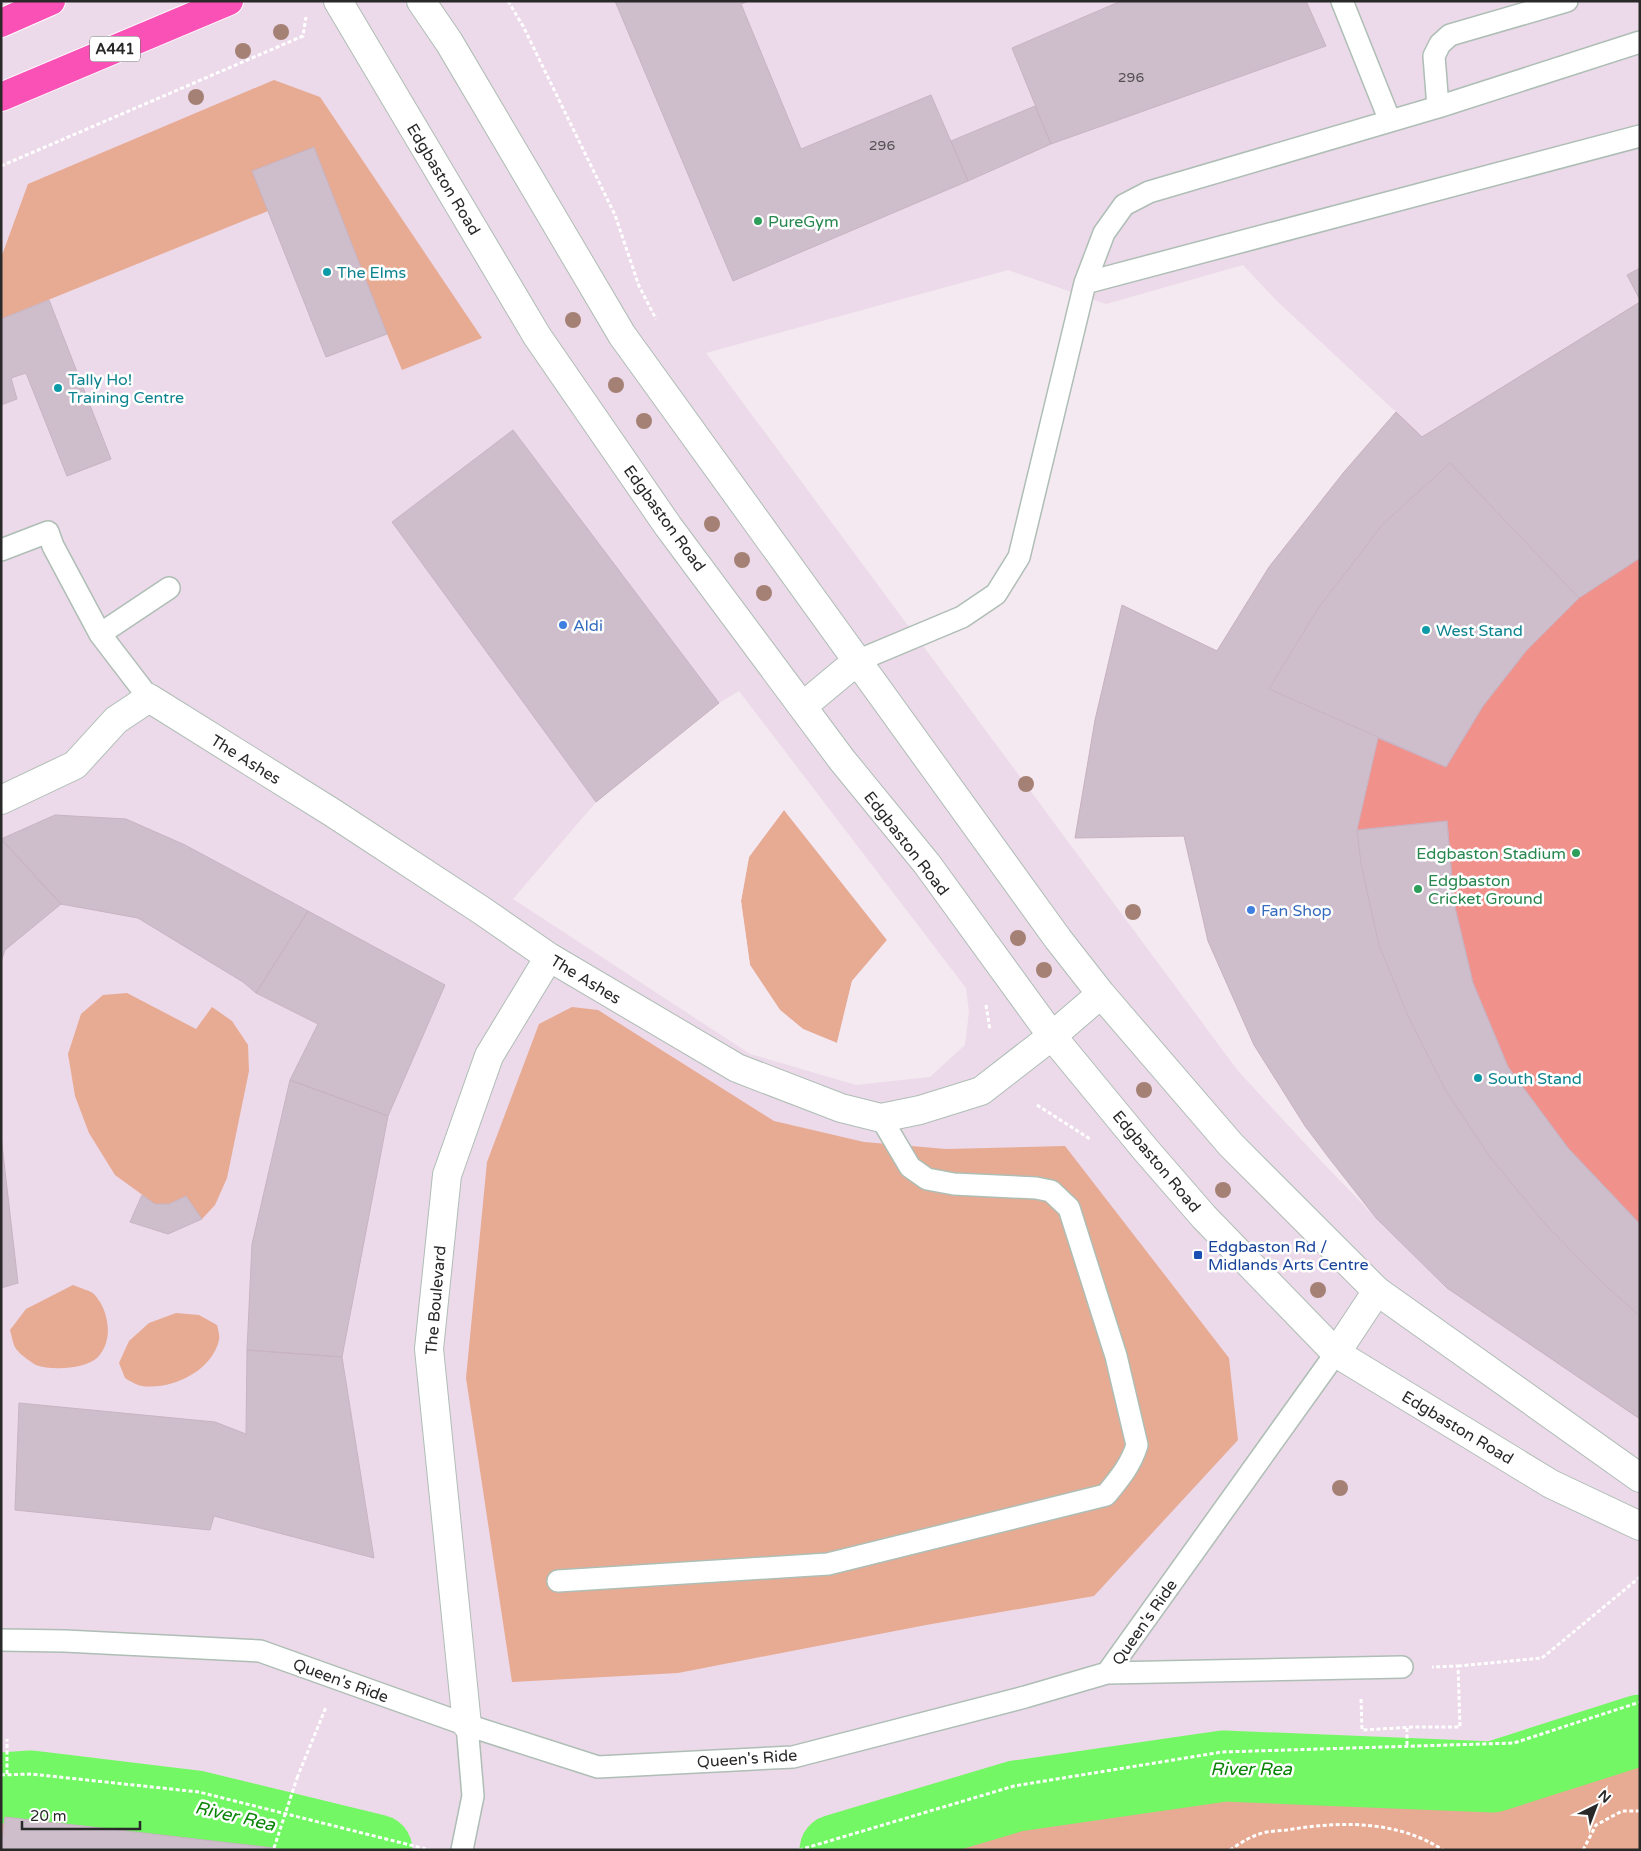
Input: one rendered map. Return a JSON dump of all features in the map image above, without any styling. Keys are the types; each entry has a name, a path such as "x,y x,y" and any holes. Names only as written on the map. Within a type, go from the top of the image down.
{"main road":[{"path":"1,23 51,1"},
{"name":"A441","path":"1,97 229,1"},
{"name":"Edgbaston Road","path":"338,1 538,336 668,526 842,760 926,864 1052,1036 1204,1217 1336,1353 1551,1484 1640,1526"},
{"path":"422,1 449,42 622,335 856,662 1058,939 1101,994 1231,1145 1378,1291 1640,1478"},
{"path":"803,706 856,662"},
{"path":"1,800 75,764 116,720 148,698"},
{"name":"The Ashes","path":"148,698 333,813 481,910 548,957 737,1068 841,1108 881,1118 920,1110 981,1090 1052,1036 1101,994"},
{"name":"The Boulevard","path":"467,1726 429,1349 447,1175 489,1056 548,957"},
{"path":"1336,1353 1378,1291"}],"lane":[{"path":"1342,1 1390,121"},
{"path":"1438,107 1434,56 1440,44 1450,35 1566,1"},
{"path":"856,662 962,617 996,594 1019,557 1085,283 1104,233 1124,205 1149,192 1438,107 1640,42"},
{"path":"1085,283 1640,136"},
{"path":"1,550 48,532 53,546 100,634 148,698"},
{"path":"100,634 169,588"},
{"path":"558,1581 828,1564 1106,1496 1121,1477 1133,1459 1137,1445 1116,1356 1069,1208 1050,1191 1036,1188 954,1184 927,1179 910,1167 881,1118"},
{"name":"Queen's Ride","path":"1,1640 65,1641 260,1651 467,1726 598,1767 794,1757 1025,1697 1107,1673 1336,1353"},
{"path":"1107,1673 1402,1667"},
{"path":"462,1850 474,1796 467,1726"}],"path":[{"path":"508,1 523,26 615,215 639,286 657,320"},
{"path":"1,166 302,36"},
{"path":"1037,1105 1095,1142"},
{"path":"1402,1667 1458,1666 1542,1658 1640,1577"},
{"path":"1362,1730 1460,1727 1458,1666"},
{"path":"274,1848 297,1778 338,1679"},
{"path":"799,1850 1024,1785 1222,1752 1514,1743 1640,1702"},
{"path":"1406,1728 1408,1745"},
{"path":"7,1774 8,1739"},
{"path":"1,1775 31,1774 199,1792 431,1850"},
{"path":"1583,1850 1596,1826 1622,1812 1640,1811"},
{"path":"1230,1850 1257,1835 1346,1823 1390,1828 1426,1838 1443,1850"}],"shaded area":[{"path":"274,80 320,97 482,338 402,370 387,334 268,211 1,319 1,258 28,184"},
{"path":"1243,265 1277,301 1396,412 1344,472 1269,567 1217,651 1122,605 1095,720 1075,837 1184,836 1208,941 1254,1045 1305,1126 1376,1218 1238,1071 706,353 1008,270 1106,304"},
{"name":"Edgbaston Cricket Ground","path":"1640,302 1640,1419 1447,1288 1305,1126 1254,1045 1208,941 1184,836 1075,838 1095,720 1122,605 1217,650 1269,567 1344,472 1396,412 1422,437"},
{"path":"739,691 966,988 969,1012 965,1045 930,1077 856,1085 750,1054 513,899 596,802 719,703","holes":["784,810 887,940 852,981 837,1043 803,1029 780,1010 750,965 741,901 749,857"]},
{"path":"784,810 887,940 852,981 837,1043 803,1029 780,1010 750,965 741,901 749,857"},
{"path":"127,993 196,1029 212,1007 232,1021 248,1045 249,1071 227,1178 215,1205 202,1219 186,1196 169,1204 155,1204 115,1175 89,1133 75,1096 68,1054 81,1014 103,995"},
{"path":"572,1007 598,1010 774,1121 864,1142 946,1149 1065,1146 1229,1358 1238,1440 1094,1596 926,1625 678,1673 512,1682 466,1378 487,1162 539,1024"},
{"path":"73,1285 94,1294 103,1308 108,1325 108,1334 103,1350 98,1357 86,1364 68,1368 51,1368 36,1365 16,1349 10,1330 26,1309"},
{"path":"176,1313 199,1315 217,1325 219,1340 215,1351 208,1361 189,1376 166,1385 142,1386 125,1378 119,1363 129,1341 149,1323"},
{"path":"1640,1749 1640,1850 886,1850 1218,1784 1503,1793"},
{"path":"32,1807 214,1850 1,1850 1,1810"}],"building":[{"path":"615,1 749,1 741,4 801,149 931,95 968,181 733,281"},
{"path":"1121,1 1306,1 1326,46 1051,144 1012,48"},
{"path":"1035,106 1051,144 968,181 951,141"},
{"name":"The Elms","path":"314,147 387,334 326,357 252,171"},
{"path":"1640,268 1640,300 1627,275"},
{"name":"Tally Ho! Training Centre","path":"49,300 111,459 67,476 26,373 11,378 17,399 1,405 1,319"},
{"name":"Edgbaston Cricket Ground","path":"1640,302 1640,558 1579,598 1526,651 1483,706 1446,767 1378,738 1357,830 1447,821 1454,903 1473,983 1508,1067 1568,1148 1640,1224 1640,1419 1447,1288 1376,1218 1329,1158 1305,1126 1254,1045 1208,941 1184,836 1075,838 1095,720 1122,605 1217,651 1269,567 1344,472 1396,412 1422,437"},
{"name":"Aldi","path":"513,430 719,703 596,802 392,522"},
{"name":"West Stand","path":"1450,463 1579,598 1526,651 1483,706 1446,767 1269,689 1317,610 1382,525"},
{"path":"55,815 126,819 185,845 308,911 256,993 243,982 138,918 61,904 1,839"},
{"name":"South Stand","path":"1447,821 1454,903 1473,983 1508,1067 1568,1148 1640,1224 1640,1316 1607,1287 1546,1225 1490,1157 1445,1089 1408,1016 1379,945 1361,864 1357,830"},
{"path":"1,839 61,904 5,950 1,962"},
{"path":"308,911 445,985 388,1116 290,1080 318,1024 256,993"},
{"path":"290,1080 388,1116 342,1357 247,1350 252,1244"},
{"path":"1,1136 18,1283 1,1288"},
{"path":"142,1195 155,1204 169,1204 186,1196 202,1219 168,1234 130,1222"},
{"path":"247,1350 342,1357 374,1558 214,1516 210,1530 15,1510 19,1403 215,1422 246,1434"},
{"path":"5,1817 274,1848 283,1850 1,1850"}],"waterway":[{"name":"River Rea","path":"835,1850 1016,1796 1224,1766 1493,1777 1640,1730"},
{"name":"River Rea","path":"1,1788 31,1786 196,1806 377,1850"}],"place":[{"name":"PureGym","path":"758,221"},
{"name":"The Elms","path":"327,272"},
{"name":"Tally Ho! Training Centre","path":"58,388"},
{"name":"Aldi","path":"563,625"},
{"name":"West Stand","path":"1426,630"},
{"name":"Edgbaston Stadium","path":"1576,853"},
{"name":"Edgbaston Cricket Ground","path":"1418,889"},
{"name":"Fan Shop","path":"1251,910"},
{"name":"South Stand","path":"1478,1078"},
{"name":"Edgbaston Rd / Midlands Arts Centre","path":"1198,1255"}]}
